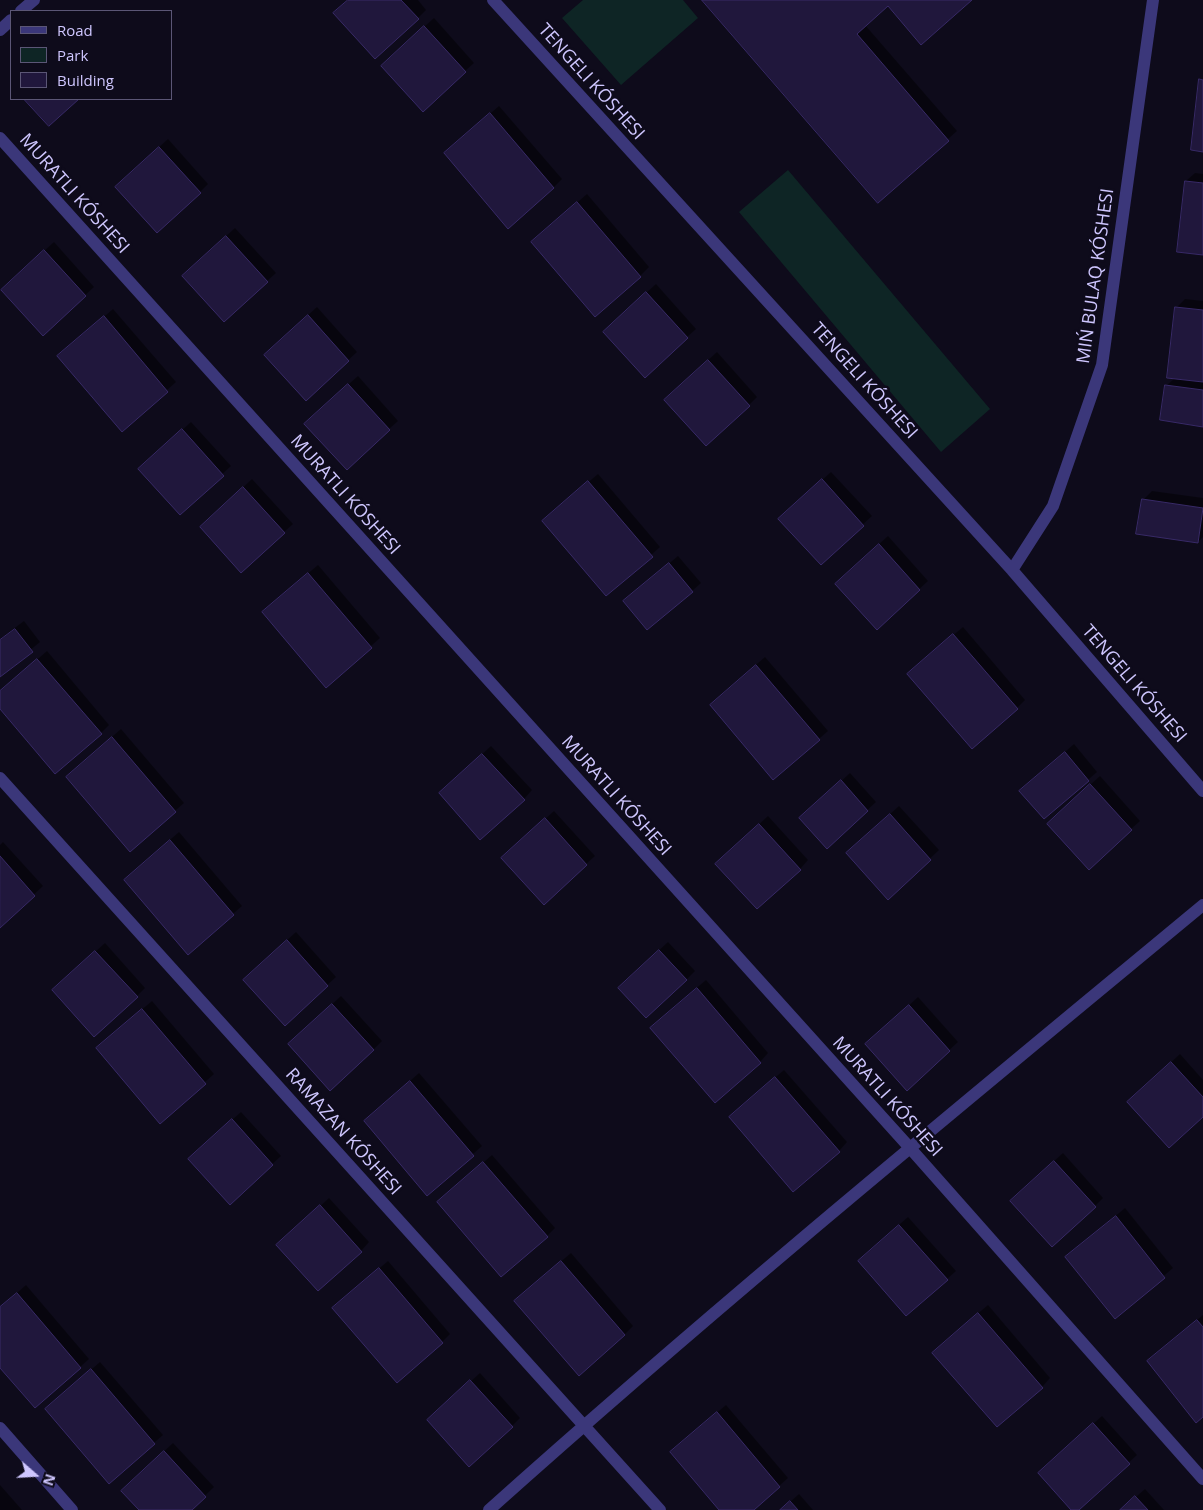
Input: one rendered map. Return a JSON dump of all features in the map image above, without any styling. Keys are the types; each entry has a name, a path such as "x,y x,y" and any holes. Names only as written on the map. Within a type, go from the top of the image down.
{"street":[{"path":"22,10 34,0"},
{"name":"TENGELI KÓSHESI","path":"493,0 1012,570 1203,792"},
{"path":"1012,570 1053,506 1102,365 1153,0"},
{"path":"0,30 10,21"},
{"path":"0,138 910,1148 1203,1479"},
{"name":"RAMAZAN KÓSHESI","path":"0,778 660,1510"},
{"path":"489,1510 584,1425 910,1148 1203,905"},
{"path":"0,1428 72,1510"}],"green space":[{"path":"583,0 683,0 698,18 621,85 562,18"},
{"path":"788,170 990,409 941,452 739,212"}],"building":[{"path":"348,0 401,0 419,19 375,59 333,13"},
{"path":"702,0 972,0 921,45 888,6 857,34 949,141 878,203"},
{"path":"424,26 466,72 423,112 381,66"},
{"path":"1199,79 1203,80 1203,152 1191,150"},
{"path":"25,100 78,100 49,126"},
{"path":"490,113 554,188 508,229 444,153"},
{"path":"159,147 201,193 157,233 115,187"},
{"path":"1185,181 1203,183 1203,255 1177,252"},
{"path":"577,202 641,277 595,317 531,242"},
{"path":"226,236 268,282 224,322 182,276"},
{"path":"44,250 86,296 43,336 1,290"},
{"path":"646,292 688,338 645,378 603,332"},
{"path":"1175,307 1203,310 1203,382 1167,378"},
{"path":"308,315 349,361 306,401 264,355"},
{"path":"104,316 168,392 122,432 57,356"},
{"path":"708,360 750,406 706,446 664,400"},
{"path":"348,384 390,430 347,470 304,424"},
{"path":"1165,385 1203,390 1203,427 1160,420"},
{"path":"182,429 224,476 180,515 138,469"},
{"path":"822,479 864,526 821,565 778,519"},
{"path":"588,481 653,557 606,596 542,521"},
{"path":"243,487 285,533 241,573 200,527"},
{"path":"1142,499 1203,508 1198,543 1136,534"},
{"path":"879,544 920,590 877,630 835,584"},
{"path":"669,563 693,592 647,630 623,601"},
{"path":"308,573 372,648 326,688 262,612"},
{"path":"15,629 33,652 0,677 0,640"},
{"path":"953,634 1018,709 972,749 907,674"},
{"path":"37,659 102,734 55,774 0,709 0,691"},
{"path":"756,665 820,740 773,780 710,705"},
{"path":"112,737 176,812 130,852 66,777"},
{"path":"1065,752 1089,781 1044,819 1019,791"},
{"path":"482,754 525,800 480,840 439,793"},
{"path":"841,780 868,811 827,849 799,818"},
{"path":"1090,784 1132,830 1089,870 1047,824"},
{"path":"890,814 931,860 888,900 846,853"},
{"path":"545,818 587,865 544,905 501,858"},
{"path":"759,824 801,870 757,909 715,864"},
{"path":"170,840 234,915 188,955 124,880"},
{"path":"0,856 35,896 0,928"},
{"path":"287,940 328,986 285,1026 243,980"},
{"path":"659,950 687,980 646,1018 618,988"},
{"path":"95,951 138,997 94,1037 52,990"},
{"path":"697,988 761,1063 715,1103 650,1028"},
{"path":"332,1004 374,1050 330,1091 288,1044"},
{"path":"909,1005 950,1051 907,1091 865,1044"},
{"path":"142,1009 206,1084 160,1124 96,1048"},
{"path":"1171,1062 1203,1097 1203,1117 1169,1148 1127,1102"},
{"path":"775,1077 840,1152 793,1192 729,1117"},
{"path":"410,1081 474,1156 427,1196 364,1121"},
{"path":"232,1119 273,1165 230,1205 188,1159"},
{"path":"1054,1161 1096,1207 1052,1247 1010,1201"},
{"path":"483,1162 548,1237 501,1277 437,1202"},
{"path":"320,1205 362,1252 318,1291 276,1245"},
{"path":"1116,1216 1165,1278 1115,1319 1065,1257"},
{"path":"899,1225 948,1280 906,1316 858,1261"},
{"path":"561,1261 625,1335 579,1376 514,1301"},
{"path":"379,1268 443,1343 397,1383 332,1308"},
{"path":"17,1293 81,1368 35,1408 0,1368 0,1307"},
{"path":"978,1313 1043,1388 997,1427 932,1353"},
{"path":"1197,1320 1203,1327 1203,1417 1196,1423 1147,1361"},
{"path":"91,1369 155,1444 109,1484 45,1409"},
{"path":"470,1380 513,1427 469,1467 427,1420"},
{"path":"717,1412 780,1487 754,1510 719,1510 670,1452"},
{"path":"1093,1423 1130,1464 1079,1510 1071,1510 1038,1473"},
{"path":"164,1451 206,1497 192,1510 139,1510 121,1491"},
{"path":"1135,1496 1148,1510 1120,1510"},
{"path":"790,1501 798,1510 780,1510"}]}
